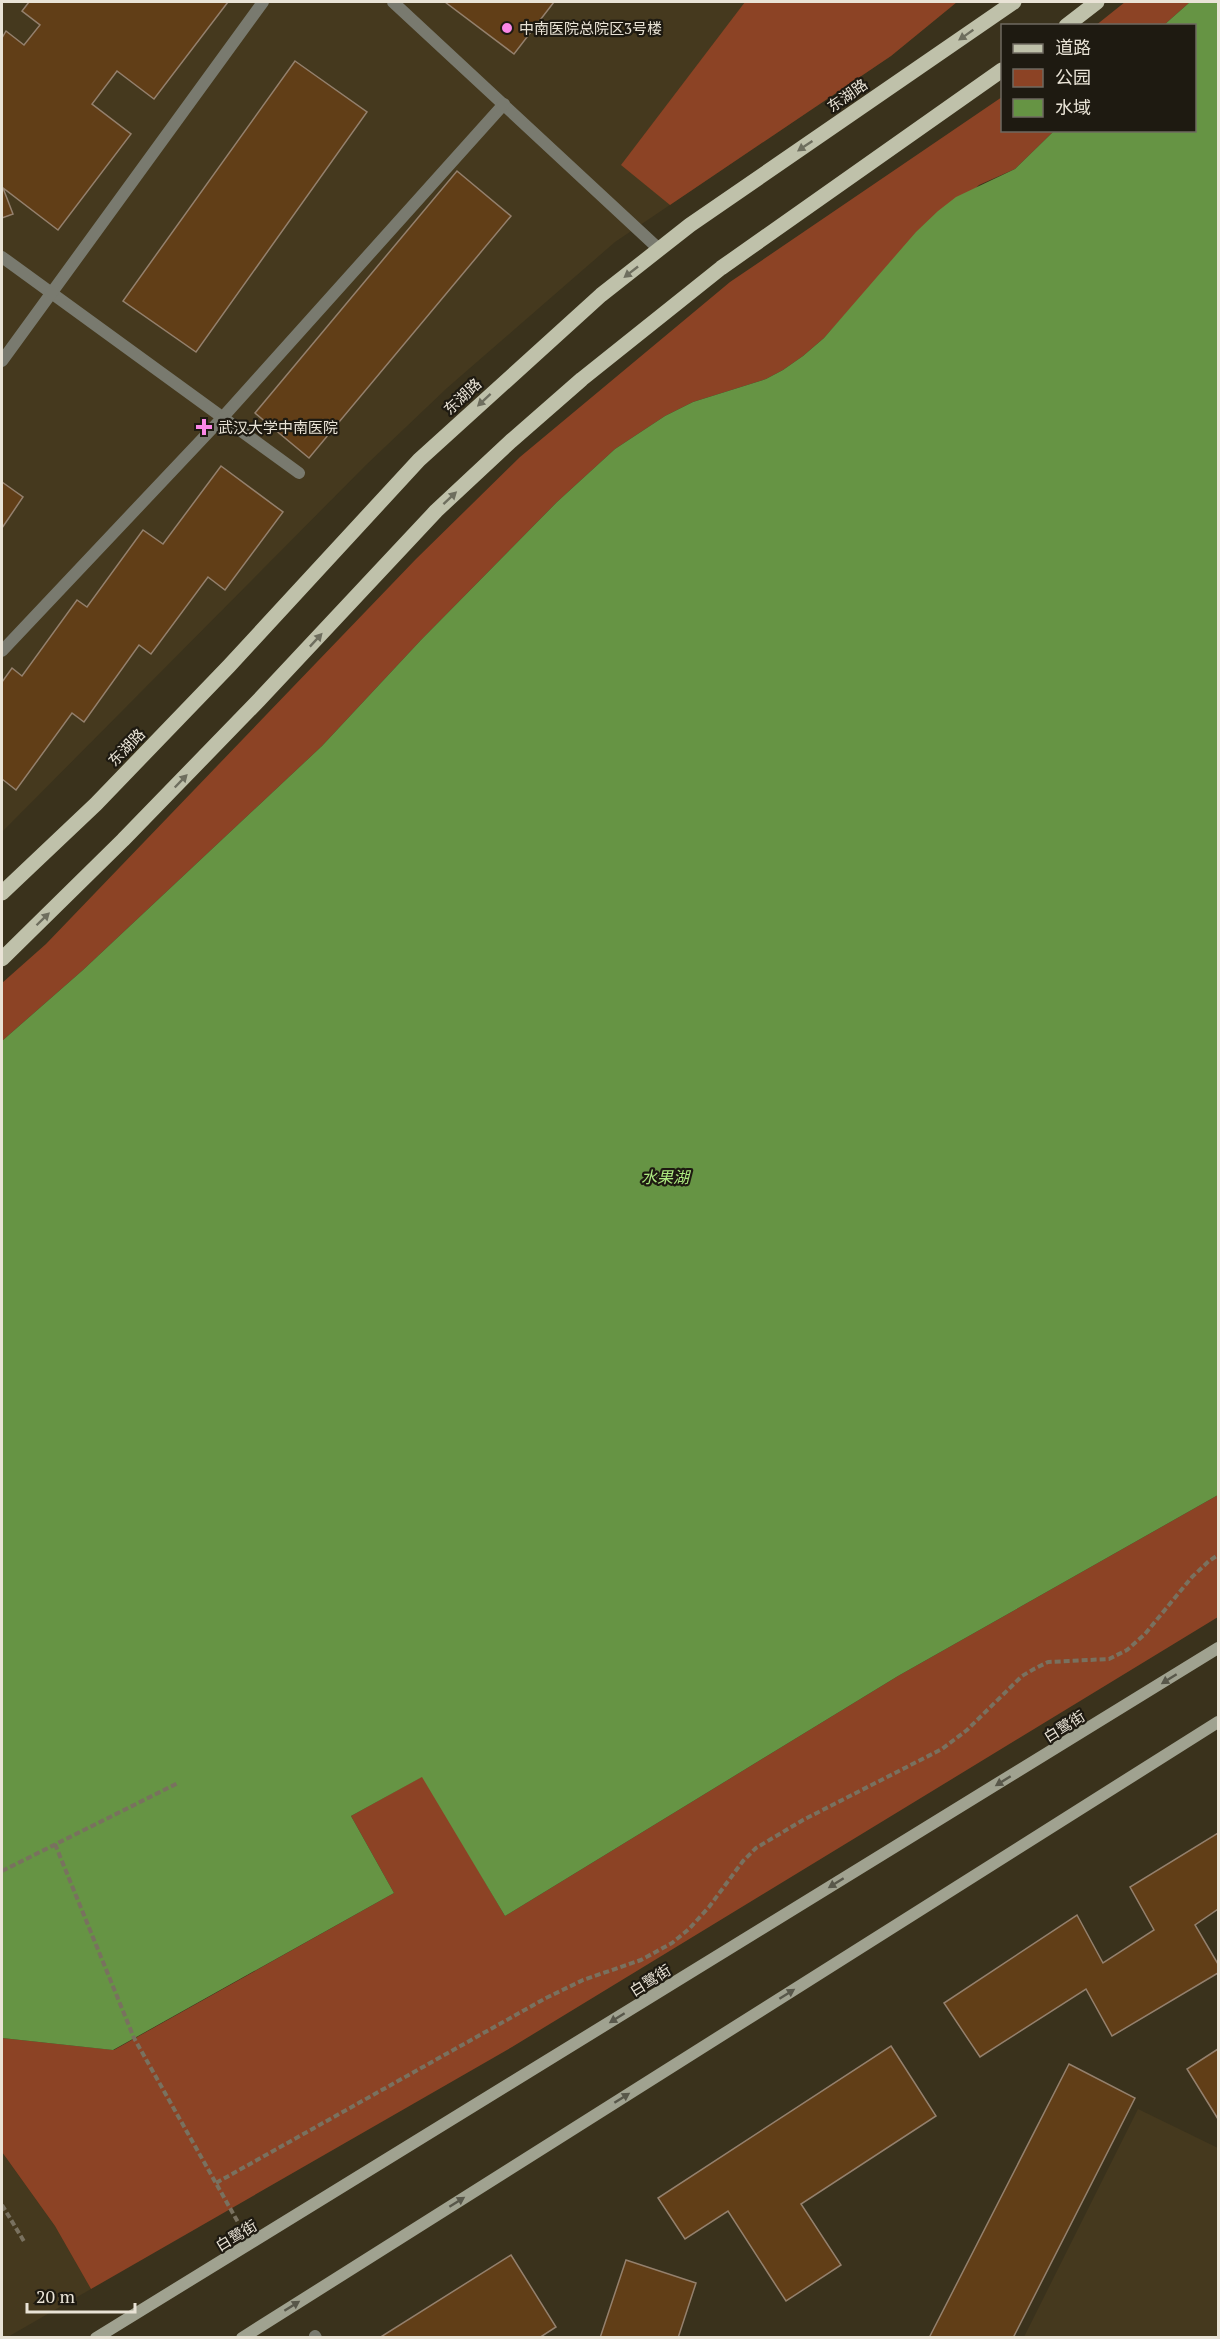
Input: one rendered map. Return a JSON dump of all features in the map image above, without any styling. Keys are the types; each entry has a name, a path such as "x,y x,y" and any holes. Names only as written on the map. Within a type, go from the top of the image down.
{"main road":[{"name":"东湖路","path":"2,893 96,804 229,666 419,460 601,295 690,225 1014,2"},
{"path":"1069,24 1097,2"},
{"path":"2,959 131,832 436,512 511,441 582,379 721,268 1001,71"},
{"name":"白鹭街","path":"96,2337 1218,1648"},
{"path":"242,2337 1218,1722"}],"lane":[{"path":"2,361 263,2"},
{"path":"393,2 660,250"},
{"path":"2,651 223,417 504,104"},
{"path":"2,257 299,473"}],"path":[{"path":"216,2183 546,1998 583,1980 655,1954 689,1929 710,1907 743,1861 756,1848 803,1820 942,1749 967,1730 1022,1676 1034,1669 1048,1662 1109,1659 1128,1650 1152,1626 1192,1578 1218,1555"},
{"path":"2,1871 178,1783"},
{"path":"56,1844 134,2038 250,2244"},
{"path":"2,2205 25,2244"}],"shaded area":[{"name":"武汉大学中南医院","path":"2,2 957,2 891,56 615,242 447,388 366,465 2,832"},
{"path":"1138,2109 1218,2148 1218,2337 1024,2337"},
{"path":"2,2152 55,2226 91,2289 6,2338 2,2337"}],"green space":[{"path":"745,2 957,2 891,56 670,205 621,165"},
{"path":"1125,2 1190,2 1165,24 1098,24"},
{"path":"1001,98 1001,132 1053,132 1015,169 979,185 803,356 766,379 693,402 665,416 615,449 557,502 421,640 322,746 83,970 2,1041 2,983 46,944 416,559 520,457 730,282"},
{"path":"1218,1495 1218,1617 512,2047 91,2289 55,2226 2,2152 2,2038 114,2050 394,1893 351,1816 423,1776 505,1916 898,1676"}],"water":[{"name":"水果湖","path":"1190,2 1218,2 1218,1495 898,1676 505,1916 422,1777 351,1816 394,1893 113,2050 2,2038 2,1041 83,970 322,746 421,640 557,502 615,449 665,416 693,402 766,379 803,356 824,338 916,232 938,211 956,197 1015,169 1053,132 1196,132 1196,24 1165,24"}],"building":[{"path":"29,2 228,2 154,99 117,71 92,104 131,134 58,230 3,188 13,214 2,218 2,38 6,31 24,45 40,25 22,11"},
{"name":"中南医院总院区3号楼","path":"445,2 554,2 514,54"},
{"path":"295,61 367,112 196,352 123,301"},
{"path":"457,171 511,216 309,458 255,413"},
{"path":"221,466 283,512 225,590 208,577 151,654 139,645 84,722 72,713 16,790 2,779 2,682 12,668 22,676 77,600 87,607 143,530 163,544"},
{"path":"2,482 23,497 2,528"},
{"path":"1218,1833 1218,1909 1195,1925 1218,1964 1218,1973 1112,2036 1086,1989 980,2057 944,2003 1077,1915 1103,1963 1154,1930 1130,1887"},
{"path":"891,2046 936,2116 801,2204 841,2265 786,2301 728,2211 685,2239 658,2198"},
{"path":"1218,2049 1218,2119 1187,2069"},
{"path":"1069,2064 1135,2098 1013,2338 929,2338"},
{"path":"511,2255 556,2327 539,2338 379,2338"},
{"path":"626,2260 696,2283 678,2338 600,2338"}],"place":[{"name":"中南医院总院区3号楼","path":"507,28"},
{"name":"武汉大学中南医院","path":"204,427"}]}
